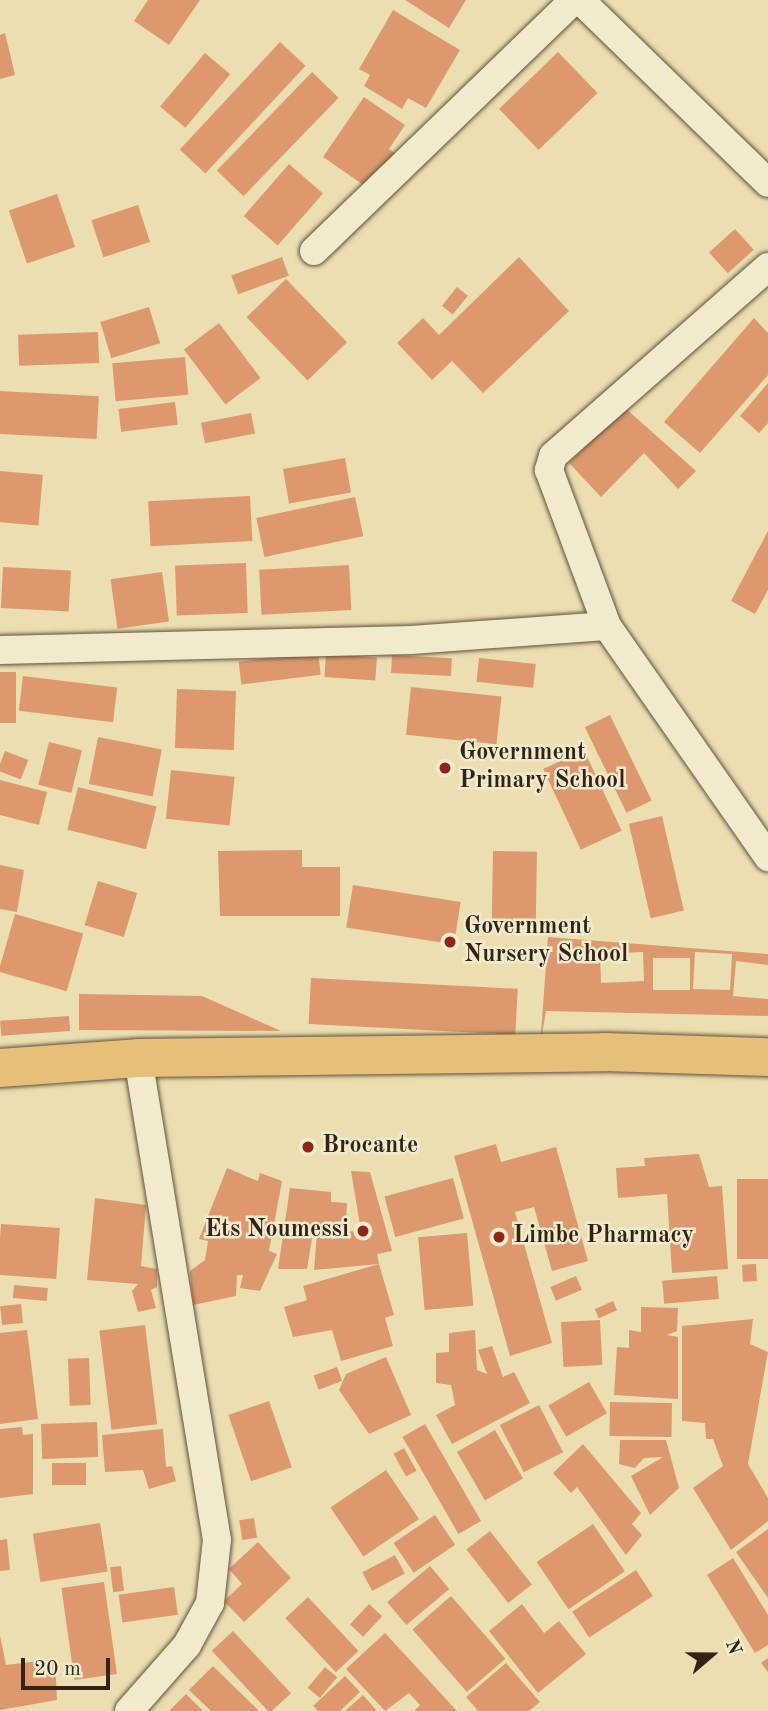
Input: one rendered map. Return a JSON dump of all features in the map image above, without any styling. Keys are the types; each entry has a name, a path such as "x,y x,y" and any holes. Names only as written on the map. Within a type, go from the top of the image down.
{"highway":[{"path":"0,1068 138,1058 592,1052 768,1057"}],"street":[{"path":"314,251 574,0"},
{"path":"580,0 768,183"},
{"path":"768,267 553,456 554,491 607,626 768,857"},
{"path":"0,650 411,640 607,626"},
{"path":"129,1711 187,1645 210,1603 217,1540 138,1058"}],"building":[{"path":"148,0 200,0 169,45 134,21"},
{"path":"405,0 466,0 449,28"},
{"path":"393,10 460,50 426,108 408,98 402,109 364,86 370,75 359,69"},
{"path":"5,33 15,75 0,79 0,35"},
{"path":"280,42 306,66 205,173 180,150"},
{"path":"558,52 598,93 539,150 499,109"},
{"path":"205,53 230,74 185,128 160,107"},
{"path":"312,72 339,98 243,196 217,171"},
{"path":"364,97 405,125 389,149 396,154 365,186 323,157"},
{"path":"289,164 323,194 278,246 244,216"},
{"path":"57,194 75,247 27,264 9,211"},
{"path":"138,205 150,242 103,257 91,220"},
{"path":"735,229 754,250 728,273 709,252"},
{"path":"282,257 289,276 238,294 231,275"},
{"path":"519,257 569,311 483,393 452,361 432,380 397,343 423,318 439,335"},
{"path":"286,279 347,342 308,381 246,317"},
{"path":"457,287 468,296 453,314 442,306"},
{"path":"149,307 160,343 111,358 100,322"},
{"path":"754,318 768,333 768,375 700,453 664,422"},
{"path":"219,323 261,378 225,405 184,349"},
{"path":"98,332 99,363 19,366 18,335"},
{"path":"185,357 188,395 116,401 112,363"},
{"path":"768,383 768,423 759,433 740,416"},
{"path":"0,391 99,396 97,439 0,434"},
{"path":"175,402 178,425 121,432 118,409"},
{"path":"624,407 696,471 678,489 644,453 601,497 569,463"},
{"path":"251,413 255,434 205,443 201,423"},
{"path":"345,458 351,492 289,503 283,469"},
{"path":"0,471 43,475 38,526 0,522"},
{"path":"250,496 252,541 150,546 148,501"},
{"path":"355,497 363,536 265,557 256,518"},
{"path":"768,531 768,590 755,614 731,601"},
{"path":"246,563 248,613 177,615 175,565"},
{"path":"349,565 351,610 261,615 259,570"},
{"path":"3,567 71,571 69,612 1,608"},
{"path":"162,572 169,622 117,629 111,579"},
{"path":"318,652 321,675 241,685 239,662"},
{"path":"326,654 377,658 375,681 324,677"},
{"path":"392,655 452,658 451,676 391,673"},
{"path":"479,658 536,664 533,688 476,682"},
{"path":"0,672 16,672 16,723 0,723"},
{"path":"23,676 117,688 113,722 19,711"},
{"path":"411,687 502,697 496,744 406,735"},
{"path":"177,689 236,691 234,750 175,748"},
{"path":"610,715 652,800 626,813 585,727"},
{"path":"98,737 162,749 153,797 89,784"},
{"path":"49,742 82,750 71,793 38,785"},
{"path":"584,750 622,831 581,850 543,769"},
{"path":"5,751 28,760 21,780 0,772"},
{"path":"171,770 235,777 230,825 166,819"},
{"path":"0,780 47,792 39,825 0,815"},
{"path":"78,787 157,807 146,849 67,830"},
{"path":"662,816 684,911 651,918 629,824"},
{"path":"302,850 302,867 340,867 340,916 220,916 218,851"},
{"path":"493,851 537,852 536,922 492,921"},
{"path":"0,865 24,870 17,912 0,909"},
{"path":"98,881 137,893 124,937 85,925"},
{"path":"353,885 461,902 454,945 346,927"},
{"path":"15,914 83,934 67,991 0,972"},
{"path":"548,937 768,954 768,965 736,961 733,996 768,999 768,1016 546,1011 540,1047","holes":["643,952 644,981 601,983 600,954","695,952 732,954 730,990 693,989","653,958 690,958 690,990 653,990"]},
{"path":"311,978 518,989 515,1035 309,1024"},
{"path":"79,994 202,996 281,1031 79,1030"},
{"path":"69,1016 70,1031 1,1036 0,1021"},
{"name":"Limbe Pharmacy","path":"496,1144 501,1162 556,1147 588,1261 552,1271 534,1207 515,1212 552,1343 510,1356 454,1156"},
{"path":"699,1154 709,1187 722,1186 728,1269 672,1273 667,1194 618,1198 616,1168 645,1166 644,1158"},
{"path":"227,1168 258,1181 260,1173 282,1181 269,1251 277,1254 260,1291 240,1288 243,1275 237,1275 236,1296 193,1305 190,1271 205,1260 208,1241 199,1239"},
{"path":"351,1171 370,1172 392,1251 377,1254 379,1264 314,1270 317,1233 361,1231"},
{"path":"453,1178 464,1219 395,1237 384,1196"},
{"path":"737,1179 768,1179 768,1259 737,1259"},
{"path":"290,1188 331,1192 331,1202 347,1203 346,1227 314,1227 307,1269 278,1269"},
{"path":"95,1198 146,1205 141,1266 157,1269 157,1287 151,1290 156,1308 138,1312 132,1291 138,1284 87,1280"},
{"path":"1,1224 60,1228 56,1279 0,1275"},
{"path":"467,1233 473,1306 425,1310 418,1237"},
{"path":"379,1264 394,1315 385,1318 393,1346 341,1361 332,1330 293,1337 284,1307 307,1300 303,1286"},
{"path":"756,1264 757,1281 743,1282 742,1265"},
{"path":"576,1276 582,1290 556,1301 550,1287"},
{"path":"717,1276 719,1299 664,1304 662,1281"},
{"path":"14,1285 48,1288 47,1301 13,1298"},
{"path":"613,1301 617,1310 599,1318 595,1309"},
{"path":"21,1304 23,1323 2,1325 0,1306"},
{"path":"641,1307 678,1308 677,1331 667,1335 678,1337 678,1399 614,1395 617,1347 629,1348 629,1330 641,1332"},
{"path":"753,1319 750,1344 768,1352 748,1464 768,1498 768,1521 731,1550 693,1488 723,1466 713,1439 706,1439 705,1423 682,1421 682,1326"},
{"path":"600,1320 602,1365 563,1367 561,1322"},
{"path":"145,1325 157,1424 112,1430 99,1331"},
{"path":"27,1330 38,1419 0,1424 0,1333"},
{"path":"475,1330 477,1370 487,1374 478,1350 492,1346 503,1377 514,1372 530,1403 452,1444 436,1415 455,1405 451,1385 436,1383 436,1353 449,1352 449,1333"},
{"path":"386,1357 411,1415 369,1434 339,1390 346,1374"},
{"path":"89,1358 91,1405 70,1406 68,1359"},
{"path":"337,1367 342,1381 319,1390 314,1376"},
{"path":"589,1382 607,1413 566,1437 548,1406"},
{"path":"269,1401 292,1467 251,1481 228,1415"},
{"path":"610,1402 672,1403 671,1437 609,1436"},
{"path":"539,1405 563,1452 524,1472 500,1425"},
{"path":"97,1422 98,1457 42,1459 41,1424"},
{"path":"425,1424 481,1521 458,1534 402,1437"},
{"path":"22,1427 23,1435 33,1434 33,1494 0,1498 0,1429"},
{"path":"163,1429 166,1467 172,1466 176,1481 149,1489 143,1470 105,1472 102,1435"},
{"path":"495,1430 523,1478 485,1500 457,1452"},
{"path":"620,1440 666,1440 679,1488 650,1515 631,1476 663,1457 644,1458 635,1468 619,1464"},
{"path":"583,1444 641,1513 632,1524 642,1535 626,1555 577,1487 571,1493 553,1473"},
{"path":"404,1448 417,1471 406,1477 394,1454"},
{"path":"52,1463 86,1463 86,1485 52,1485"},
{"path":"386,1470 419,1519 363,1556 330,1507"},
{"path":"435,1515 455,1545 414,1573 394,1543"},
{"path":"254,1518 257,1538 242,1540 239,1520"},
{"path":"100,1523 108,1571 41,1582 33,1534"},
{"path":"593,1524 625,1571 568,1609 537,1562"},
{"path":"768,1529 768,1598 736,1552"},
{"path":"490,1531 532,1585 508,1603 466,1549"},
{"path":"7,1539 10,1570 0,1571 0,1540"},
{"path":"258,1542 291,1578 244,1622 224,1601 242,1584 229,1569"},
{"path":"395,1555 405,1574 372,1591 362,1572"},
{"path":"733,1558 768,1615 768,1645 755,1653 707,1575"},
{"path":"121,1566 124,1591 113,1592 110,1567"},
{"path":"430,1566 449,1589 406,1625 387,1602"},
{"path":"636,1570 653,1596 589,1637 572,1611"},
{"path":"104,1582 117,1674 74,1680 61,1588"},
{"path":"174,1587 178,1615 122,1623 119,1595"},
{"path":"451,1596 505,1659 467,1692 413,1629"},
{"path":"308,1597 358,1651 336,1672 285,1618"},
{"path":"369,1604 382,1616 363,1637 350,1624"},
{"path":"522,1604 544,1633 559,1621 586,1654 538,1693 489,1631"},
{"path":"233,1631 291,1693 272,1711 268,1711 212,1651"},
{"path":"385,1633 457,1711 414,1711 420,1705 409,1693 385,1711 346,1669"},
{"path":"0,1635 6,1665 55,1659 57,1700 0,1710"},
{"path":"768,1658 768,1672 761,1663"},
{"path":"506,1663 540,1702 529,1711 478,1711 466,1697"},
{"path":"213,1666 259,1711 211,1711 189,1690"},
{"path":"325,1667 337,1677 320,1698 308,1688"},
{"path":"345,1676 360,1692 340,1711 318,1711 313,1706"},
{"path":"186,1694 203,1711 169,1711"},
{"path":"363,1695 377,1711 345,1711"}],"place":[{"name":"Government Primary School","path":"445,768"},
{"name":"Government Nursery School","path":"450,942"},
{"name":"Brocante","path":"308,1147"},
{"name":"Ets Noumessi","path":"363,1231"},
{"name":"Limbe Pharmacy","path":"499,1237"}]}
